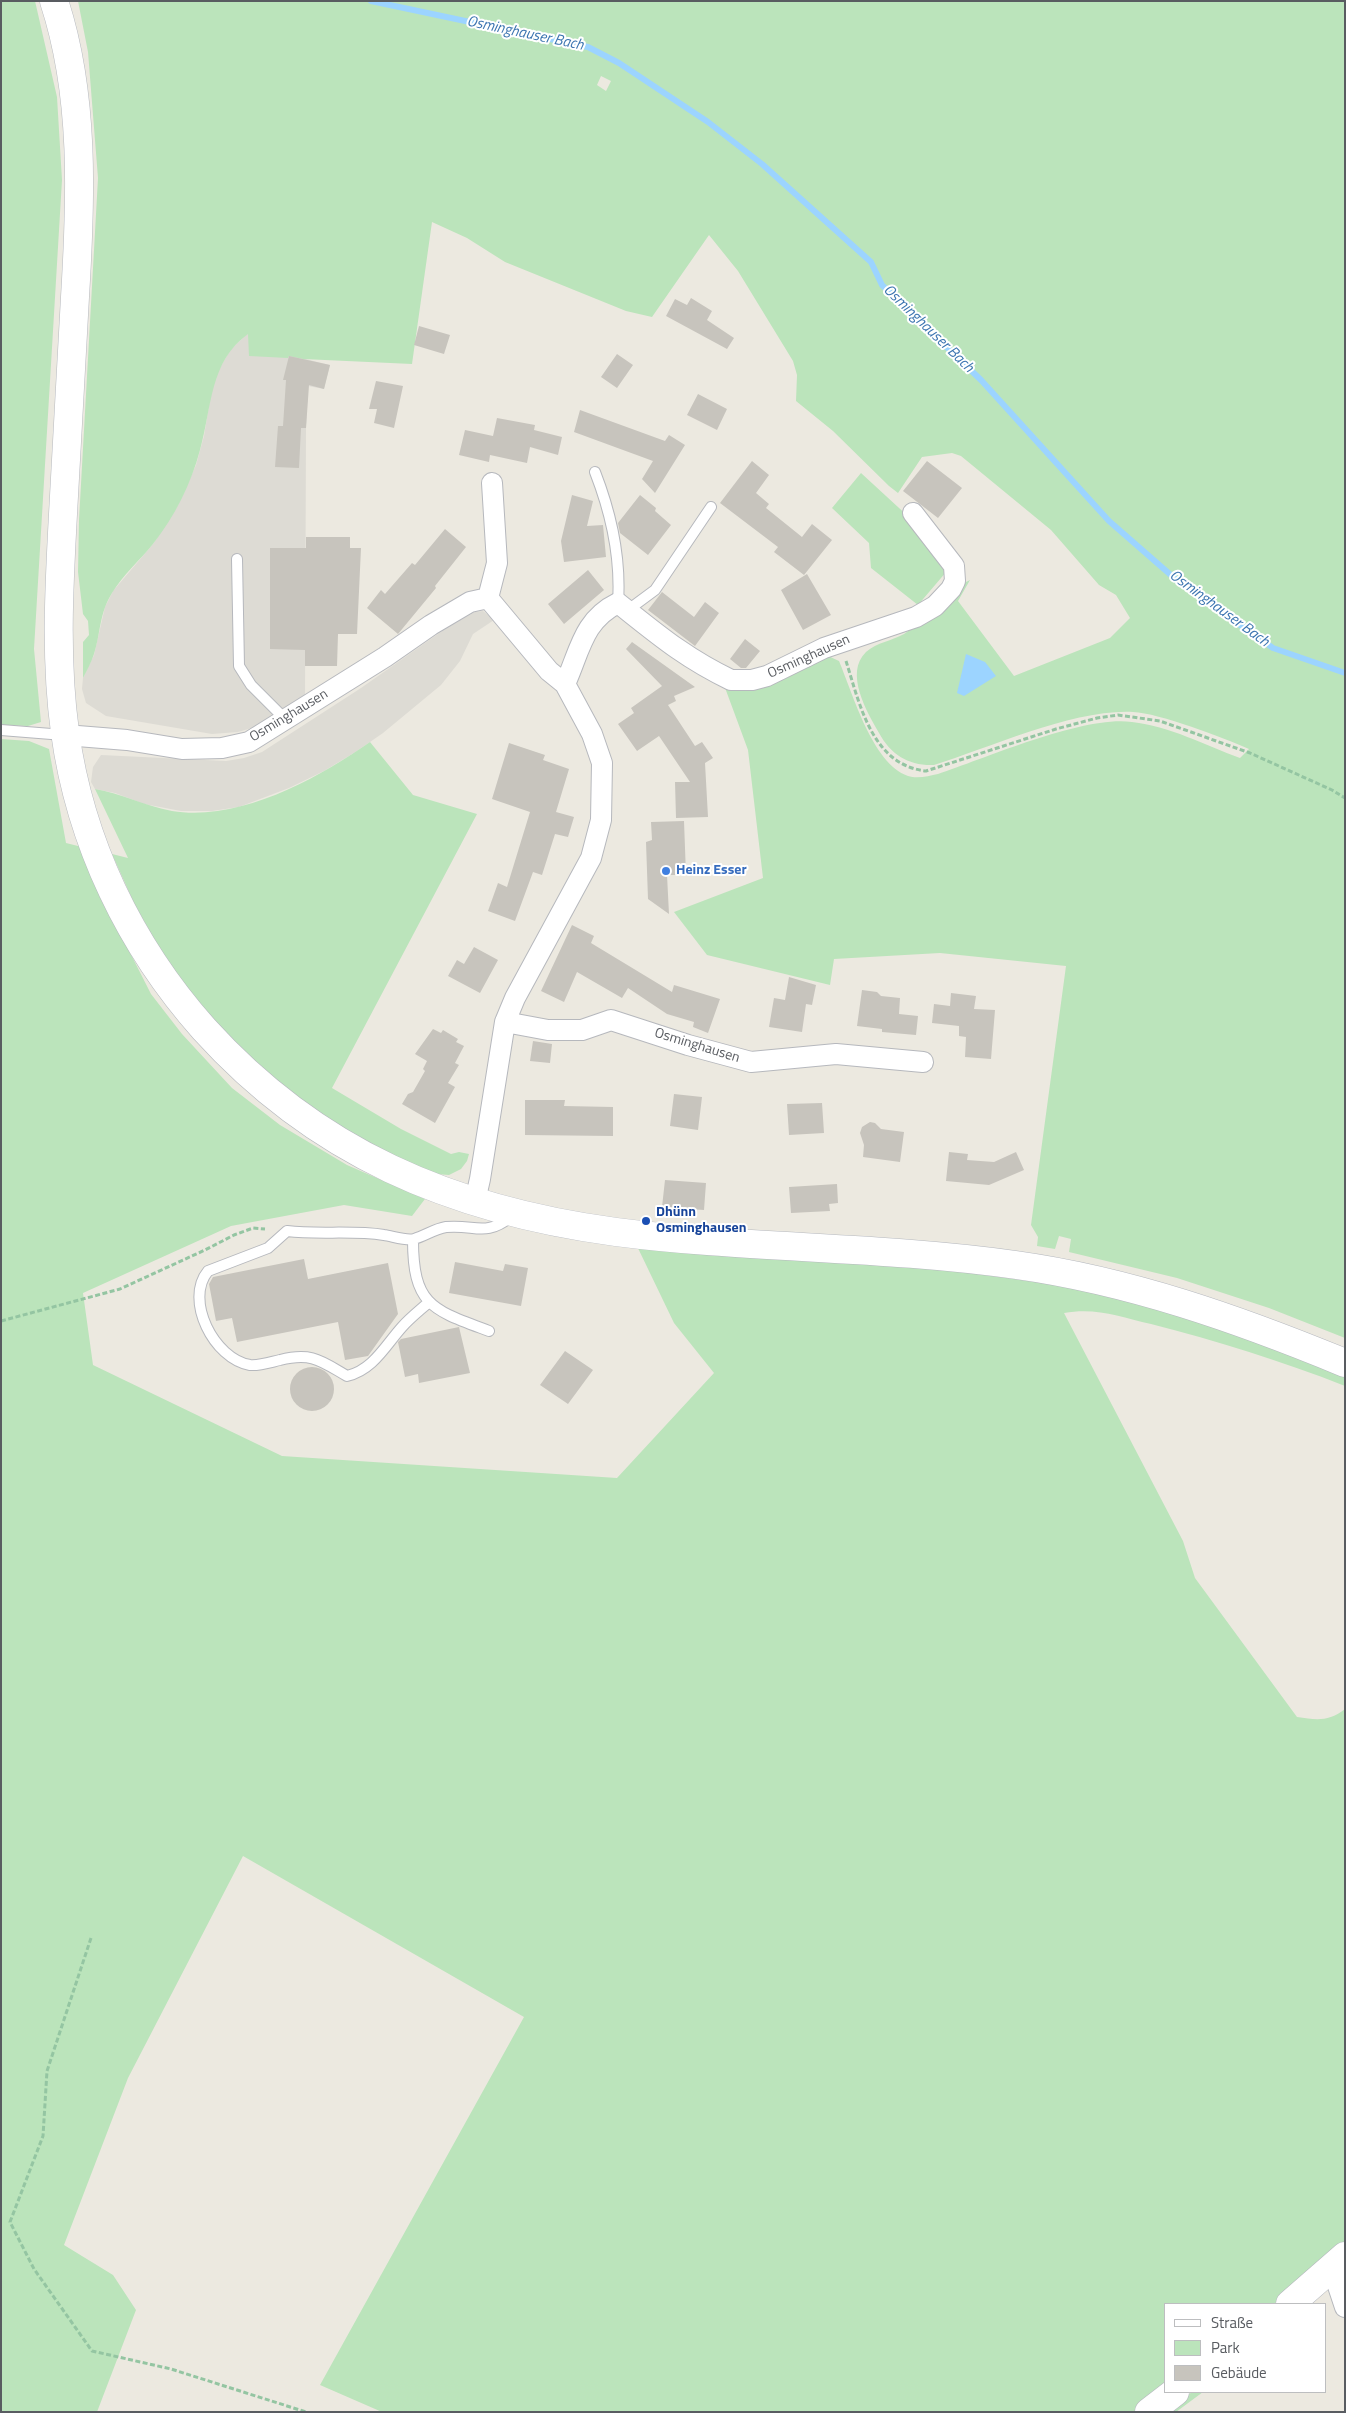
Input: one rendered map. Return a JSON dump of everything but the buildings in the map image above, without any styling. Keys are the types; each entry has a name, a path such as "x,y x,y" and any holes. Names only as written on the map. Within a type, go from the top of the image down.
{"main road":[{"path":"54,1 62,25 70,71 78,143 79,237 58,615 61,699 65,735 72,774 96,853 136,939 187,1010 250,1076 316,1129 406,1177 475,1201 518,1213 618,1232 700,1240 967,1259 1054,1271 1125,1287 1194,1306 1277,1335 1345,1363"},
{"path":"1291,2303 1339,2262"},
{"path":"1149,2412 1175,2393"}],"street":[{"path":"475,1201 505,1022 514,998 591,858 600,820 602,763 592,734 565,684 549,671 488,598 497,563 492,483"},
{"name":"Osminghausen","path":"623,606 640,622 684,656 731,680 740,682 774,674 810,654 839,642 926,612 951,589 954,581 954,566 913,512"},
{"name":"Osminghausen","path":"65,735 127,740 182,749 222,748 249,742 386,657 431,625 470,602 488,598"},
{"path":"565,684 590,626 604,610 623,606"},
{"name":"Osminghausen","path":"505,1022 548,1030 582,1030 611,1020 688,1045 751,1062 836,1054 923,1062"},
{"path":"1339,2262 1345,2307"}],"lane":[{"path":"595,472 604,495 617,559 623,606 654,590 711,507"},
{"path":"237,559 239,666 252,685 286,720"},
{"path":"1,730 65,735"},
{"path":"428,1303 402,1326 380,1355 355,1374 347,1376 317,1358 302,1355 249,1365 225,1352 207,1331 200,1310 202,1278 208,1271 218,1265 268,1248 287,1231 309,1234 348,1232 413,1240 430,1231 448,1227 483,1230 500,1226 518,1213"},
{"path":"413,1240 413,1260 417,1282 428,1303 439,1311 489,1332"}],"path":[{"path":"839,642 871,728 888,755 906,767 926,771 1076,723 1118,715 1138,716 1160,721 1250,753 1332,790 1345,798"},
{"path":"1,1321 120,1289 234,1235 253,1228 287,1231"},
{"path":"91,1938 47,2071 43,2136 10,2222 34,2269 92,2351 171,2369 306,2412"}],"shaded area":[{"path":"248,333 289,355 330,365 324,389 308,386 306,428 305,697 262,725 238,732 212,734 106,716 86,703 82,689 83,678 94,655 105,607 113,591 153,544 178,505 196,465 204,436 211,393 218,371 231,349"},
{"path":"483,611 494,620 473,634 460,661 441,685 383,733 357,751 324,771 289,788 239,807 212,811 181,811 144,804 115,793 95,789 91,782 93,767 101,755 226,761 262,752 361,688 445,629 475,612"}],"green space":[{"path":"1,1 35,1 57,97 62,180 34,649 41,722 28,726 1,725"},
{"path":"78,1 1345,1 1345,1338 1269,1308 1177,1278 1069,1252 1071,1239 1059,1236 1055,1249 1037,1246 1038,1237 1031,1225 1066,966 940,953 834,959 830,985 707,955 674,912 763,878 748,750 724,685 826,655 839,661 857,708 874,743 895,769 912,777 938,774 1062,731 1112,722 1132,722 1160,727 1240,758 1249,749 1175,721 1133,712 1085,716 1033,731 934,765 917,764 895,753 884,741 864,704 857,681 860,661 870,649 906,633 962,584 970,580 958,601 1014,676 1110,638 1130,618 1116,595 1099,585 1051,530 961,456 952,453 922,457 898,493 889,486 833,431 796,401 797,375 793,361 738,271 709,235 652,317 626,311 505,262 467,238 432,222 412,364 303,359 289,356 288,358 249,356 248,334 235,345 219,372 196,463 181,499 161,533 112,593 102,616 94,654 83,678 83,642 89,635 88,621 83,614 78,572 79,520 98,178 88,52","holes":["601,76 611,81 606,91 597,85"]},
{"path":"861,473 911,519 947,571 918,605 871,568 869,543 832,508"},
{"path":"1,739 29,741 49,749 66,843 82,847 117,927 151,994 182,1034 232,1088 280,1125 347,1165 425,1199 412,1216 344,1205 231,1226 83,1293 93,1365 282,1456 617,1478 714,1373 674,1323 636,1244 940,1269 1073,1287 1187,1316 1345,1376 1345,1386 1249,1352 1151,1324 1097,1312 1076,1311 1064,1313 1183,1541 1195,1578 1297,1717 1311,1719 1328,1718 1345,1709 1345,2241 1332,2255 1275,2303 1164,2303 1164,2389 1133,2412 382,2412 320,2385 524,2017 243,1856 128,2078 64,2245 113,2275 136,2310 97,2412 1,2412"},
{"path":"370,742 413,795 477,814 332,1088 401,1129 451,1154 459,1152 469,1154 467,1161 461,1169 449,1175 423,1173 322,1119 271,1077 203,1015 164,957 134,903 112,854 128,858 95,789 172,811 198,813 224,810 276,795 302,783"},
{"path":"1191,2393 1202,2393 1176,2412 1166,2412"}],"water":[{"path":"966,654 985,662 996,676 964,696 957,693"}],"waterway":[{"name":"Osminghauser Bach","path":"371,1 588,47 619,63 708,122 762,164 871,262 882,285 981,380 1109,521 1180,583 1273,648 1345,673"}],"place":[{"name":"Heinz Esser","path":"666,871"},
{"name":"Dhünn Osminghausen","path":"646,1221"}]}
